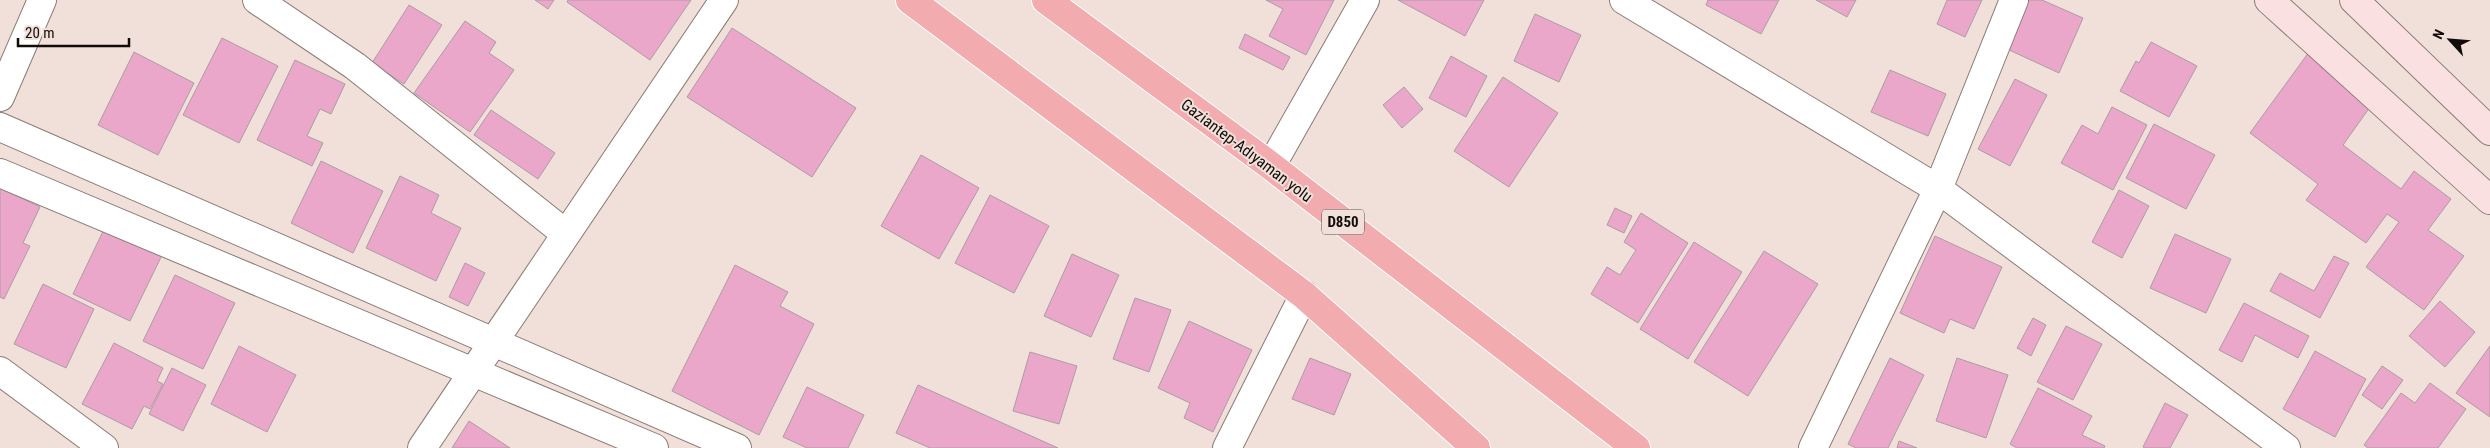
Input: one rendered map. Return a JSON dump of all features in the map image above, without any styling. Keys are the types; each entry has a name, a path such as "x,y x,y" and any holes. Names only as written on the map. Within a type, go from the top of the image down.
{"highway":[{"path":"910,0 1304,295 1476,448"},
{"name":"Gaziantep-Adıyaman yolu","path":"1046,0 1271,166 1636,448"}],"main road":[{"path":"2269,0 2490,200"},
{"path":"2354,0 2490,130"}],"street":[{"path":"0,97 42,0"},
{"path":"257,0 356,66 566,234"},
{"path":"422,448 724,0"},
{"path":"1271,166 1365,0"},
{"path":"1624,0 1938,189 2286,448"},
{"path":"1813,448 1938,189 2014,0"},
{"path":"0,127 737,448"},
{"path":"0,173 654,448"},
{"path":"1227,448 1304,295"},
{"path":"0,371 104,448"}],"building":[{"path":"535,0 554,0 548,9"},
{"path":"568,0 691,0 650,60 567,2"},
{"path":"1266,0 1334,0 1306,55 1269,36 1283,9"},
{"path":"1398,0 1484,0 1465,36"},
{"path":"1708,0 1779,0 1761,34 1706,5"},
{"path":"1816,0 1856,0 1847,17"},
{"path":"1947,0 1982,0 1965,37 1937,24"},
{"path":"2029,0 2042,0 2083,18 2059,73 2007,49"},
{"path":"409,5 442,25 404,84 372,63"},
{"path":"1535,14 1581,35 1559,82 1514,61"},
{"path":"465,21 496,42 489,53 514,70 470,132 414,93"},
{"path":"732,28 856,108 812,177 687,97"},
{"path":"1245,34 1290,57 1283,70 1239,48"},
{"path":"222,38 278,66 239,143 183,115"},
{"path":"2151,42 2197,66 2169,117 2120,91 2136,61 2139,63"},
{"path":"134,52 194,83 158,155 98,125"},
{"path":"2309,52 2375,100 2343,145 2401,189 2414,171 2451,199 2428,230 2464,256 2424,310 2366,267 2399,222 2387,214 2366,243 2306,200 2318,184 2250,133"},
{"path":"1451,56 1487,76 1466,117 1429,98"},
{"path":"295,60 345,84 331,114 320,109 307,136 323,143 312,166 257,140"},
{"path":"1890,70 1946,94 1928,136 1871,112"},
{"path":"1503,77 1558,113 1509,187 1454,151"},
{"path":"2015,79 2047,95 2010,166 1978,149"},
{"path":"1404,87 1423,109 1402,128 1383,105"},
{"path":"2112,107 2147,125 2113,190 2061,163 2082,125 2098,134"},
{"path":"491,110 555,153 538,179 474,135"},
{"path":"2154,124 2215,155 2186,209 2126,178"},
{"path":"921,155 979,188 939,259 881,226"},
{"path":"321,161 383,191 353,253 291,223"},
{"path":"400,176 439,195 431,213 461,228 436,281 366,248"},
{"path":"0,188 40,207 23,243 30,246 4,299 0,297"},
{"path":"2119,190 2149,206 2122,258 2092,242"},
{"path":"990,195 1049,226 1014,293 955,263"},
{"path":"1615,208 1632,216 1624,233 1607,225"},
{"path":"1641,213 1688,243 1638,323 1591,294 1607,267 1620,275 1636,250 1624,242"},
{"path":"106,225 163,253 130,321 73,294"},
{"path":"2175,234 2231,259 2206,313 2150,288"},
{"path":"1935,236 2002,267 1974,329 1950,319 1944,333 1900,313"},
{"path":"1694,242 1742,272 1688,359 1640,329"},
{"path":"1764,251 1818,284 1748,396 1694,362"},
{"path":"1072,254 1119,275 1091,337 1044,316"},
{"path":"2334,256 2349,263 2320,318 2270,291 2280,273 2314,291"},
{"path":"465,263 485,273 468,306 449,297"},
{"path":"735,265 788,292 780,306 814,324 759,435 672,391"},
{"path":"175,275 235,303 203,369 143,341"},
{"path":"43,284 94,309 66,368 14,344"},
{"path":"1135,298 1171,310 1149,372 1113,359"},
{"path":"2440,301 2475,332 2445,367 2409,336"},
{"path":"2244,303 2309,336 2298,358 2255,335 2242,362 2219,350"},
{"path":"2033,318 2046,325 2031,356 2017,348"},
{"path":"1189,321 1252,350 1213,432 1184,418 1190,403 1158,388"},
{"path":"2066,326 2102,344 2073,400 2037,382"},
{"path":"114,343 163,368 157,381 163,384 150,409 144,406 132,429 82,404"},
{"path":"239,346 296,375 267,432 211,404"},
{"path":"2490,346 2490,417 2456,393"},
{"path":"2315,351 2366,379 2335,437 2283,409"},
{"path":"1030,352 1077,366 1059,424 1013,411"},
{"path":"1310,358 1351,374 1334,415 1292,399"},
{"path":"1890,358 1924,375 1888,448 1856,448 1848,444"},
{"path":"1957,358 2008,375 1986,438 1936,421"},
{"path":"2382,366 2403,380 2382,409 2362,395"},
{"path":"172,368 206,385 183,431 149,414"},
{"path":"2430,383 2466,409 2438,448 2368,448 2364,445 2401,393 2415,403"},
{"path":"918,385 1058,448 930,448 896,433"},
{"path":"807,387 864,415 848,448 807,448 783,437"},
{"path":"2038,388 2092,416 2082,435 2105,446 2104,448 2017,448 2010,444"},
{"path":"2165,403 2188,415 2170,448 2145,448 2143,447"},
{"path":"469,421 510,448 452,448"},
{"path":"1899,441 1917,448 1897,448"}]}
